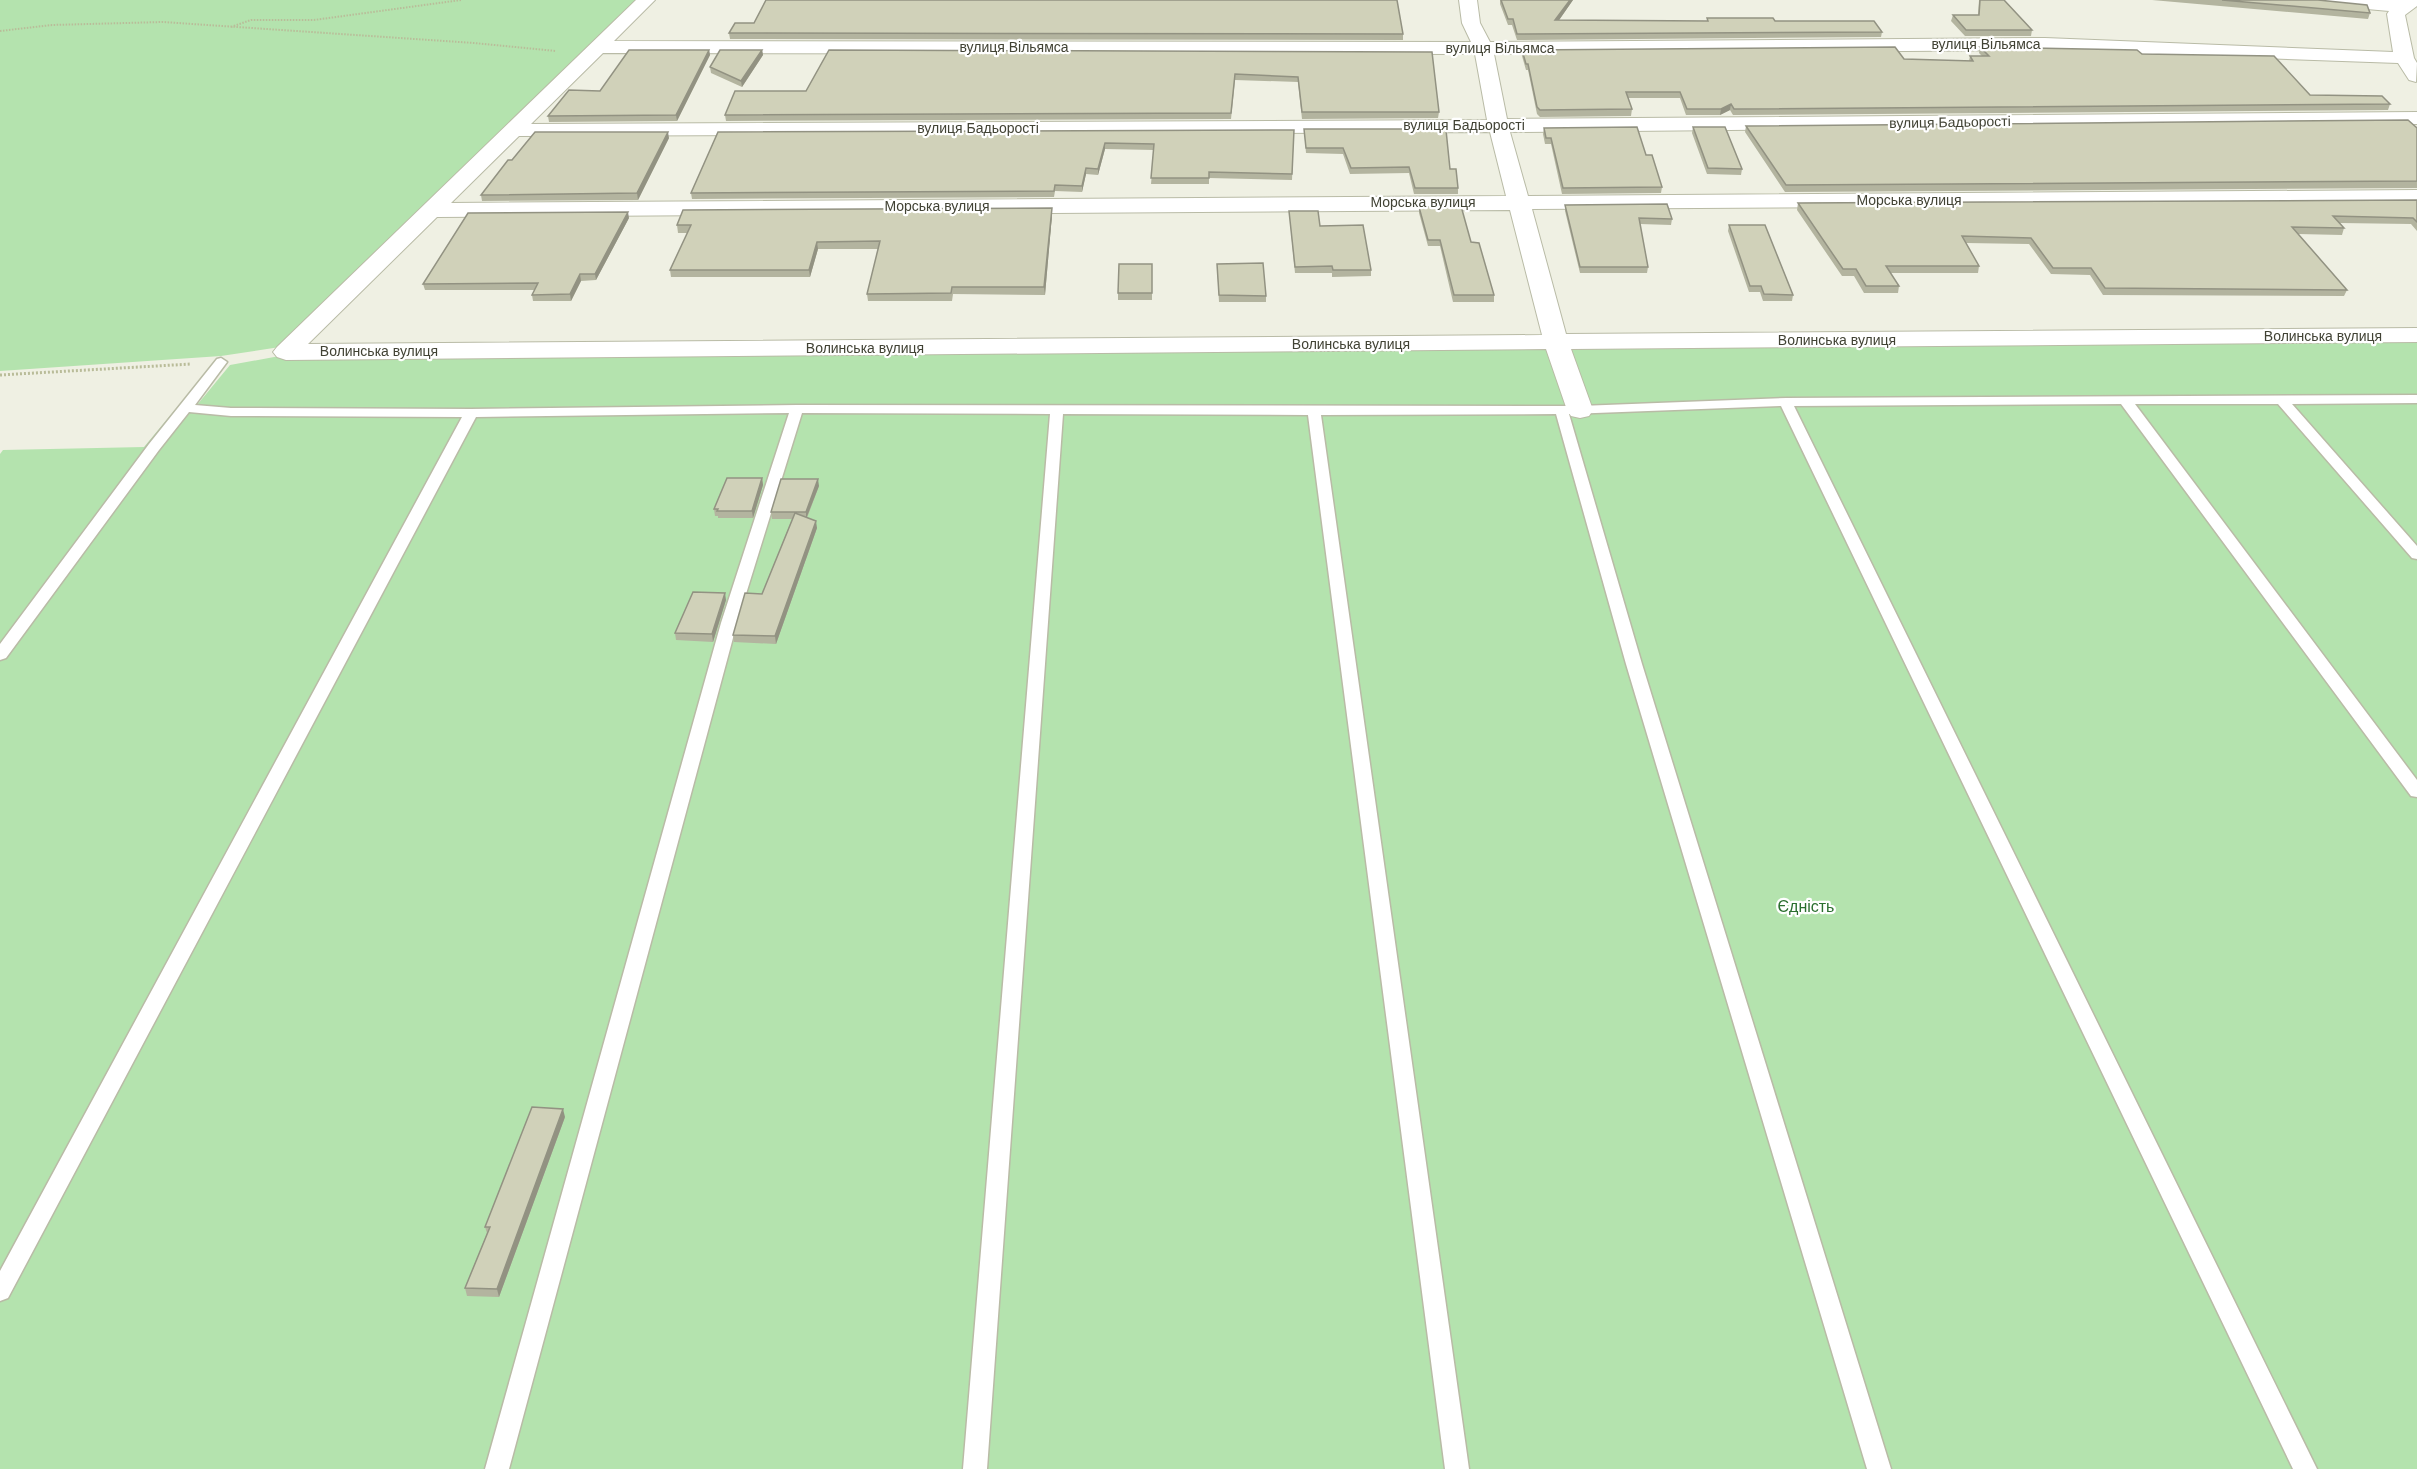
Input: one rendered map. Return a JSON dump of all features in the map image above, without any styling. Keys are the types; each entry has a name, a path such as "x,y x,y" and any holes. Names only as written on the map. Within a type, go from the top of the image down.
{"street":[{"path":"430,210 646,0"},
{"path":"1468,0 1471,23 1483,48 1498,125 1556,342 1570,410"},
{"path":"2323,0 2408,4"},
{"path":"2408,4 2396,14 2404,58 2417,77"},
{"name":"вулиця Вільямса","path":"596,47 1483,48 2044,44 2404,58"},
{"name":"вулиця Бадьорості","path":"511,130 2417,118"},
{"name":"Морська вулиця","path":"430,210 2417,197"},
{"name":"Волинська вулиця","path":"430,210 285,352 2417,335"}],"lane":[{"path":"0,655 154,447 221,362"},
{"path":"2124,399 2417,792"},
{"path":"186,408 231,412 471,413 797,409 1570,410 1786,402 2417,399"},
{"path":"2282,400 2417,555"},
{"path":"1786,402 2306,1469"},
{"path":"497,1469 729,623 797,409"},
{"path":"1570,410 1634,664 1879,1469"},
{"path":"975,1469 1057,411"},
{"path":"1314,411 1457,1469"},
{"path":"0,1292 471,413"}],"path":[{"path":"228,27 250,20 314,20 461,0"},
{"path":"0,31 52,25 163,22 474,43 562,52 596,47"},
{"path":"0,375 221,362"}],"green space":[{"path":"0,0 639,0 280,347 221,356 0,371"},
{"name":"Єдність","path":"2417,339 2417,1469 0,1469 0,454 3,450 144,447 179,405 197,405 230,365 285,355"}],"building":[{"path":"766,0 1397,0 1403,34 729,33 735,23 754,23"},
{"path":"1501,0 1570,0 1555,20 1708,21 1707,18 1773,18 1775,21 1874,21 1882,32 1517,34 1513,19 1508,19"},
{"path":"1980,0 2004,0 2032,30 1966,30 1953,15 1979,15"},
{"path":"2222,0 2318,0 2367,5 2370,13"},
{"path":"1895,47 1904,59 1973,61 1970,56 1989,56 1980,47 2137,50 2142,54 2274,56 2310,95 2382,96 2390,104 1734,109 1731,104 1721,109 1687,109 1680,92 1626,92 1632,109 1540,110 1537,107 1528,64 1526,64 1522,50"},
{"path":"629,50 709,50 676,115 548,116 569,90 600,91"},
{"path":"720,50 762,50 741,81 710,67"},
{"path":"829,50 1432,52 1439,112 1302,112 1298,77 1235,74 1231,113 725,115 735,91 806,91"},
{"path":"2408,120 2417,128 2417,181 1786,185 1746,126"},
{"path":"1637,127 1646,155 1652,155 1662,187 1563,188 1551,138 1546,138 1544,128"},
{"path":"1693,127 1725,127 1742,169 1708,168"},
{"path":"1304,129 1446,130 1450,169 1456,169 1458,188 1415,188 1409,167 1351,168 1343,148 1306,148"},
{"path":"1294,130 1292,174 1209,172 1209,178 1151,178 1154,144 1105,143 1098,169 1086,168 1082,186 1055,185 1054,191 691,193 718,132"},
{"path":"535,132 668,132 637,193 481,195 508,160 512,160"},
{"path":"2417,200 2417,222 2413,218 2333,216 2344,228 2292,227 2347,290 2105,288 2091,268 2053,268 2031,238 1962,236 1979,266 1886,266 1899,286 1866,286 1856,269 1843,269 1798,203"},
{"path":"1667,204 1672,219 1639,218 1648,267 1580,267 1565,205"},
{"path":"1461,206 1471,242 1479,243 1494,295 1454,295 1440,240 1428,240 1419,207"},
{"path":"1052,208 1044,287 952,287 951,293 867,294 880,241 817,242 809,270 670,270 691,225 677,225 683,210"},
{"path":"1289,211 1318,211 1320,226 1363,225 1371,270 1333,270 1332,266 1295,267"},
{"path":"628,212 595,274 580,274 570,294 532,295 538,283 423,284 468,213"},
{"path":"1729,225 1765,225 1793,295 1764,294 1761,286 1750,286"},
{"path":"1263,263 1266,296 1219,295 1217,264"},
{"path":"1119,264 1152,264 1152,293 1118,293"},
{"path":"727,478 762,478 752,511 717,511 718,509 714,509"},
{"path":"781,479 818,479 806,512 771,512"},
{"path":"795,513 816,521 775,636 733,635 745,593 762,594"},
{"path":"693,592 725,593 712,634 675,633"},
{"path":"532,1107 563,1109 497,1289 465,1288 490,1227 485,1227"}]}
